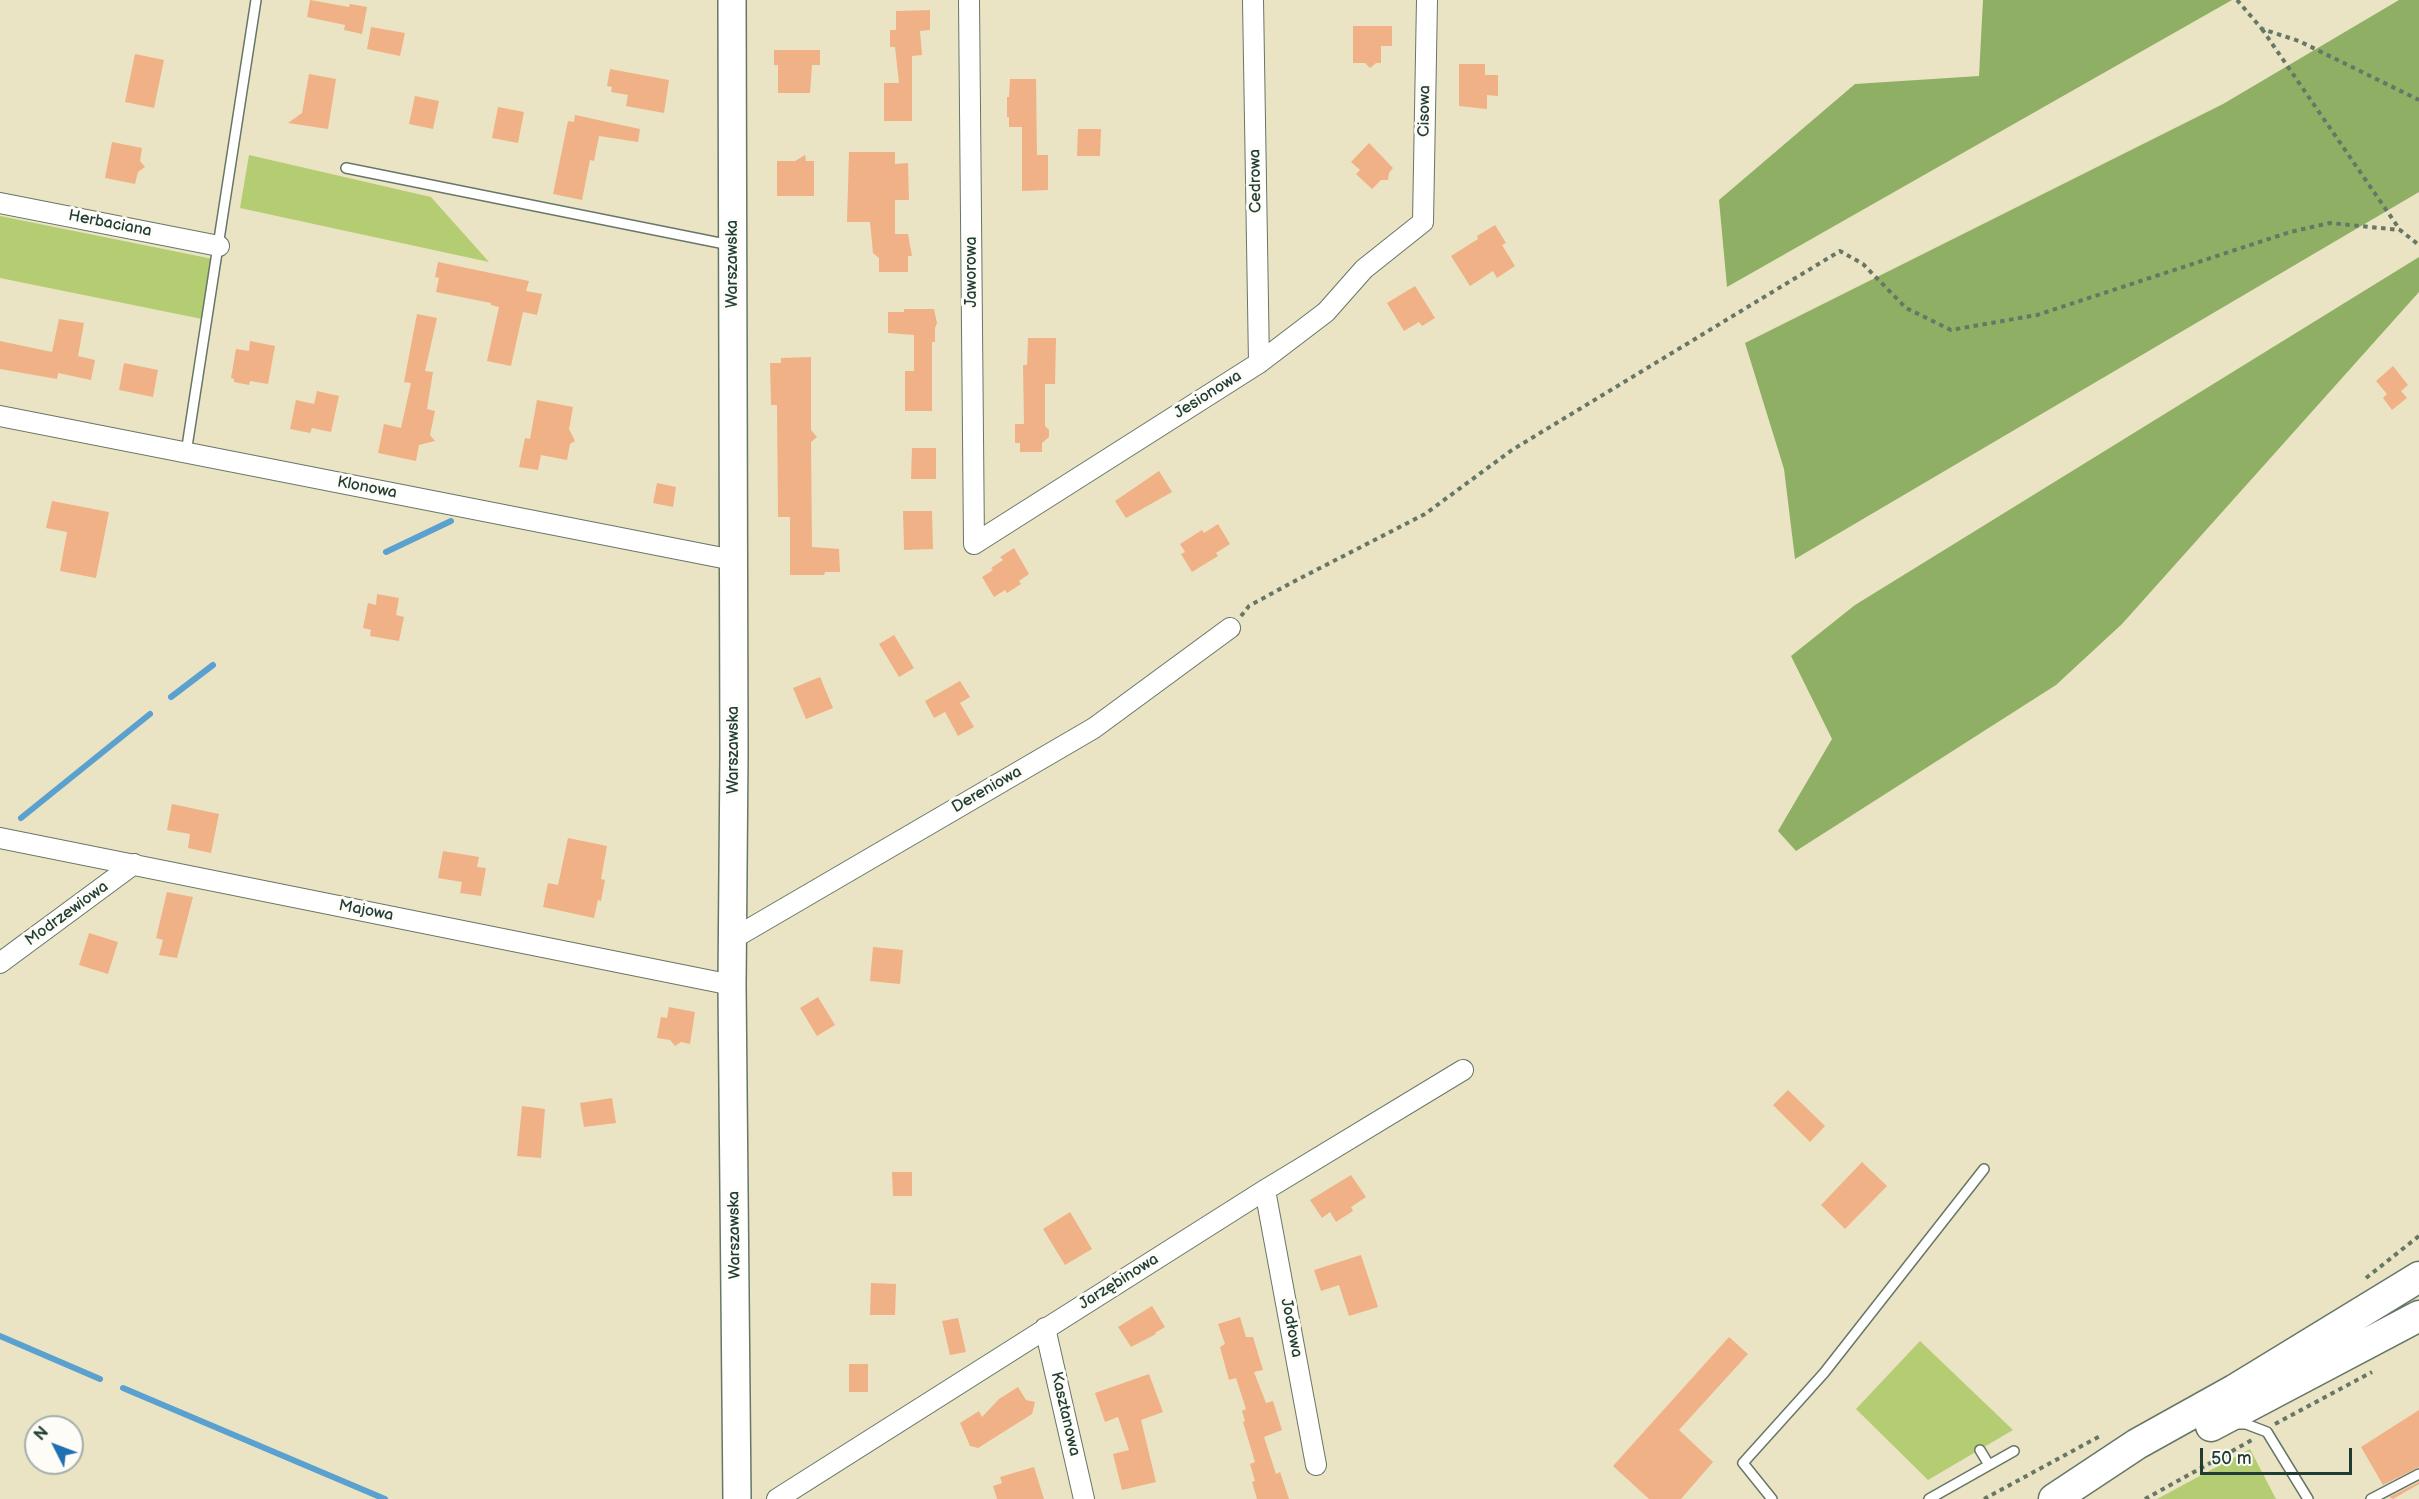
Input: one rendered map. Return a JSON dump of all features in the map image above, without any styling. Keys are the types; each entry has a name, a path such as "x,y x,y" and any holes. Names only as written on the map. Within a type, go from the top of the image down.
{"main road":[{"path":"2054,1499 2137,1444 2234,1390 2419,1277"},
{"path":"2063,1499 2216,1423 2419,1316"}],"street":[{"name":"Warszawska","path":"732,0 734,560 732,985 737,1499"},
{"name":"Jaworowa","path":"969,0 974,544"},
{"name":"Cedrowa","path":"1253,0 1259,363"},
{"name":"Cisowa","path":"1423,222 1427,0"},
{"name":"Herbaciana","path":"0,202 219,246"},
{"name":"Jesionowa","path":"974,544 1259,363 1326,312 1364,269 1423,222"},
{"name":"Klonowa","path":"0,416 734,560"},
{"name":"Dereniowa","path":"734,938 1094,728 1230,628"},
{"name":"Majowa","path":"0,838 732,985"},
{"name":"Modrzewiowa","path":"0,963 134,864"},
{"name":"Jarzębinowa","path":"777,1499 1265,1190 1463,1070"},
{"name":"Jodłowa","path":"1265,1190 1317,1466"},
{"name":"Kasztanowa","path":"1045,1328 1084,1499"}],"lane":[{"path":"186,453 256,0"},
{"path":"346,168 733,245"},
{"path":"1772,1499 1743,1463 1824,1373 1984,1169"},
{"path":"2216,1423 2246,1424 2267,1432 2308,1499"},
{"path":"1980,1450 1989,1465"},
{"path":"1929,1499 2014,1451"},
{"path":"2371,1499 2419,1474"}],"path":[{"path":"2237,0 2262,29 2400,230 2419,245"},
{"path":"2262,29 2299,41 2419,100"},
{"path":"1230,628 1250,606 1425,514 1512,450 1840,251 1863,264 1906,308 1951,330 2037,315 2290,232 2330,223 2400,230"},
{"path":"2145,1499 2378,1368"},
{"path":"1984,1499 2105,1433"}],"green space":[{"path":"1983,0 2232,0 1727,287 1719,200 1855,84 1979,76"},
{"path":"2399,0 2419,0 2419,192 1795,559 1784,469 1745,343 2223,104"},
{"path":"249,155 431,197 489,262 240,208"},
{"path":"0,216 213,259 202,319 0,278"},
{"path":"2419,257 2419,292 2122,624 2056,685 1796,851 1778,831 1832,739 1791,656 1855,605"},
{"path":"1920,1341 2013,1430 1928,1480 1856,1409"},
{"path":"2250,1449 2276,1499 2157,1499"}],"building":[{"path":"310,0 349,7 350,4 367,7 362,34 344,30 345,25 307,17"},
{"path":"930,10 930,30 920,31 922,55 912,56 912,121 884,121 884,83 899,83 895,47 890,47 890,30 896,30 896,11"},
{"path":"1353,26 1392,26 1392,46 1381,46 1381,63 1376,63 1370,68 1365,63 1353,63"},
{"path":"371,27 405,33 400,56 367,49"},
{"path":"774,50 820,50 820,65 812,65 810,93 778,93 778,65 774,65"},
{"path":"135,54 164,60 154,108 125,102"},
{"path":"1459,64 1485,64 1485,75 1498,75 1498,96 1487,95 1487,109 1459,106"},
{"path":"610,69 669,80 664,113 626,106 628,95 611,92 612,87 607,86"},
{"path":"309,74 336,79 328,129 288,123 302,113"},
{"path":"1010,79 1036,79 1037,155 1048,155 1048,190 1022,191 1022,127 1009,127 1009,117 1007,117"},
{"path":"415,96 439,101 433,129 409,124"},
{"path":"498,107 524,112 518,143 492,138"},
{"path":"575,115 640,129 638,142 599,136 594,161 590,160 582,200 553,194 568,121 574,122"},
{"path":"1078,129 1101,129 1100,156 1077,156"},
{"path":"112,142 142,148 140,161 145,167 138,172 135,184 105,178"},
{"path":"1369,143 1393,168 1388,180 1381,180 1372,189 1356,174 1360,170 1351,162"},
{"path":"849,152 895,152 895,164 908,163 909,200 895,200 895,234 908,234 912,256 908,256 908,272 879,272 879,258 873,253 870,222 847,222"},
{"path":"805,155 806,161 814,161 814,196 777,196 777,161 795,161"},
{"path":"1495,225 1506,243 1502,245 1515,266 1497,278 1493,271 1470,286 1451,256"},
{"path":"438,262 529,281 526,291 542,294 537,315 523,312 511,366 487,361 499,307 491,303 436,292 439,278 435,277"},
{"path":"1415,286 1435,318 1422,326 1419,322 1404,331 1387,303"},
{"path":"904,309 934,309 937,323 935,342 932,342 932,411 905,411 905,371 914,371 914,335 888,333 888,312 904,312"},
{"path":"417,314 437,318 425,371 433,372 427,409 435,411 430,435 435,441 419,445 416,461 378,453 384,424 401,428 411,383 404,382"},
{"path":"59,319 84,323 78,356 95,360 91,380 58,373 57,379 0,369 0,341 52,352"},
{"path":"1028,338 1056,338 1055,384 1045,384 1045,426 1049,430 1049,437 1042,443 1042,452 1020,452 1020,443 1015,443 1015,424 1024,424 1023,365 1027,365"},
{"path":"250,341 275,346 268,384 250,381 249,385 234,382 231,378 236,349 249,351"},
{"path":"811,357 811,430 817,437 811,442 812,547 839,549 840,572 825,572 824,575 790,575 790,517 778,517 777,405 771,405 770,363 781,363 781,358"},
{"path":"124,363 158,370 153,397 119,390"},
{"path":"2393,366 2408,385 2401,391 2407,398 2392,410 2383,398 2387,394 2376,381"},
{"path":"317,391 339,396 331,432 312,428 310,433 290,429 296,400 314,404"},
{"path":"537,400 573,407 569,429 575,441 570,444 567,460 541,455 538,470 519,467 525,438 530,439"},
{"path":"912,448 936,448 936,479 911,479"},
{"path":"1159,471 1172,492 1126,518 1115,501"},
{"path":"657,483 676,487 673,507 653,503"},
{"path":"52,501 109,512 96,578 60,571 67,532 46,528"},
{"path":"903,511 932,511 933,549 904,550"},
{"path":"1218,524 1230,544 1216,553 1218,556 1192,572 1181,554 1185,552 1180,544 1202,530 1204,533"},
{"path":"1014,548 1029,574 1019,581 1021,584 1007,593 1005,590 994,597 982,577 1003,560 1000,557"},
{"path":"377,594 399,598 396,615 404,617 399,641 370,636 371,630 363,628 368,603 376,605"},
{"path":"894,635 914,668 899,677 879,644"},
{"path":"820,677 833,708 806,719 793,688"},
{"path":"960,681 970,697 960,703 974,727 958,736 945,712 934,718 925,701"},
{"path":"172,804 219,814 211,853 188,848 190,834 167,830"},
{"path":"568,838 607,846 601,879 605,880 601,901 598,900 594,918 543,907 548,883 558,885"},
{"path":"443,851 479,857 477,867 486,868 481,896 460,893 462,882 438,878"},
{"path":"167,892 193,897 177,958 159,955 163,940 156,938"},
{"path":"89,933 118,942 108,974 79,965"},
{"path":"873,947 903,950 900,984 870,981"},
{"path":"818,997 835,1025 817,1036 800,1008"},
{"path":"669,1007 695,1012 690,1044 681,1042 675,1046 670,1040 657,1038 661,1017 667,1018"},
{"path":"1788,1090 1825,1126 1810,1142 1773,1105"},
{"path":"612,1098 616,1123 584,1127 580,1103"},
{"path":"522,1106 545,1109 541,1158 517,1156"},
{"path":"1862,1162 1887,1186 1845,1229 1821,1205"},
{"path":"892,1172 912,1172 912,1196 893,1196"},
{"path":"1351,1175 1366,1197 1351,1207 1353,1211 1336,1222 1330,1212 1322,1218 1310,1200"},
{"path":"1070,1212 1092,1249 1065,1265 1043,1229"},
{"path":"1361,1255 1378,1307 1349,1316 1339,1285 1321,1291 1314,1270"},
{"path":"871,1283 896,1284 895,1315 870,1315"},
{"path":"1152,1306 1165,1327 1131,1347 1118,1327"},
{"path":"1240,1317 1246,1337 1253,1337 1263,1370 1254,1372 1266,1403 1273,1401 1282,1430 1264,1437 1276,1474 1280,1472 1289,1499 1257,1499 1252,1482 1255,1481 1250,1464 1255,1462 1243,1422 1245,1421 1242,1411 1246,1409 1236,1378 1229,1380 1220,1347 1225,1344 1218,1324"},
{"path":"958,1318 966,1352 950,1355 942,1321"},
{"path":"1729,1337 1748,1354 1679,1430 1713,1462 1681,1499 1649,1499 1613,1466"},
{"path":"849,1364 868,1364 868,1392 849,1392"},
{"path":"1149,1374 1163,1412 1141,1420 1156,1482 1122,1490 1113,1454 1129,1450 1118,1417 1105,1422 1095,1393"},
{"path":"1018,1387 1026,1400 1035,1402 1032,1414 978,1448 970,1446 960,1423 979,1411 982,1417 999,1399"},
{"path":"2419,1410 2419,1467 2383,1485 2361,1447"},
{"path":"1034,1467 1044,1499 997,1499 993,1486 1002,1483 1000,1477"},
{"path":"2419,1482 2393,1499 2389,1497"}],"waterway":[{"path":"386,552 451,521"},
{"path":"171,697 213,665"},
{"path":"21,818 150,714"},
{"path":"0,1336 100,1379"},
{"path":"123,1388 385,1499"}]}
